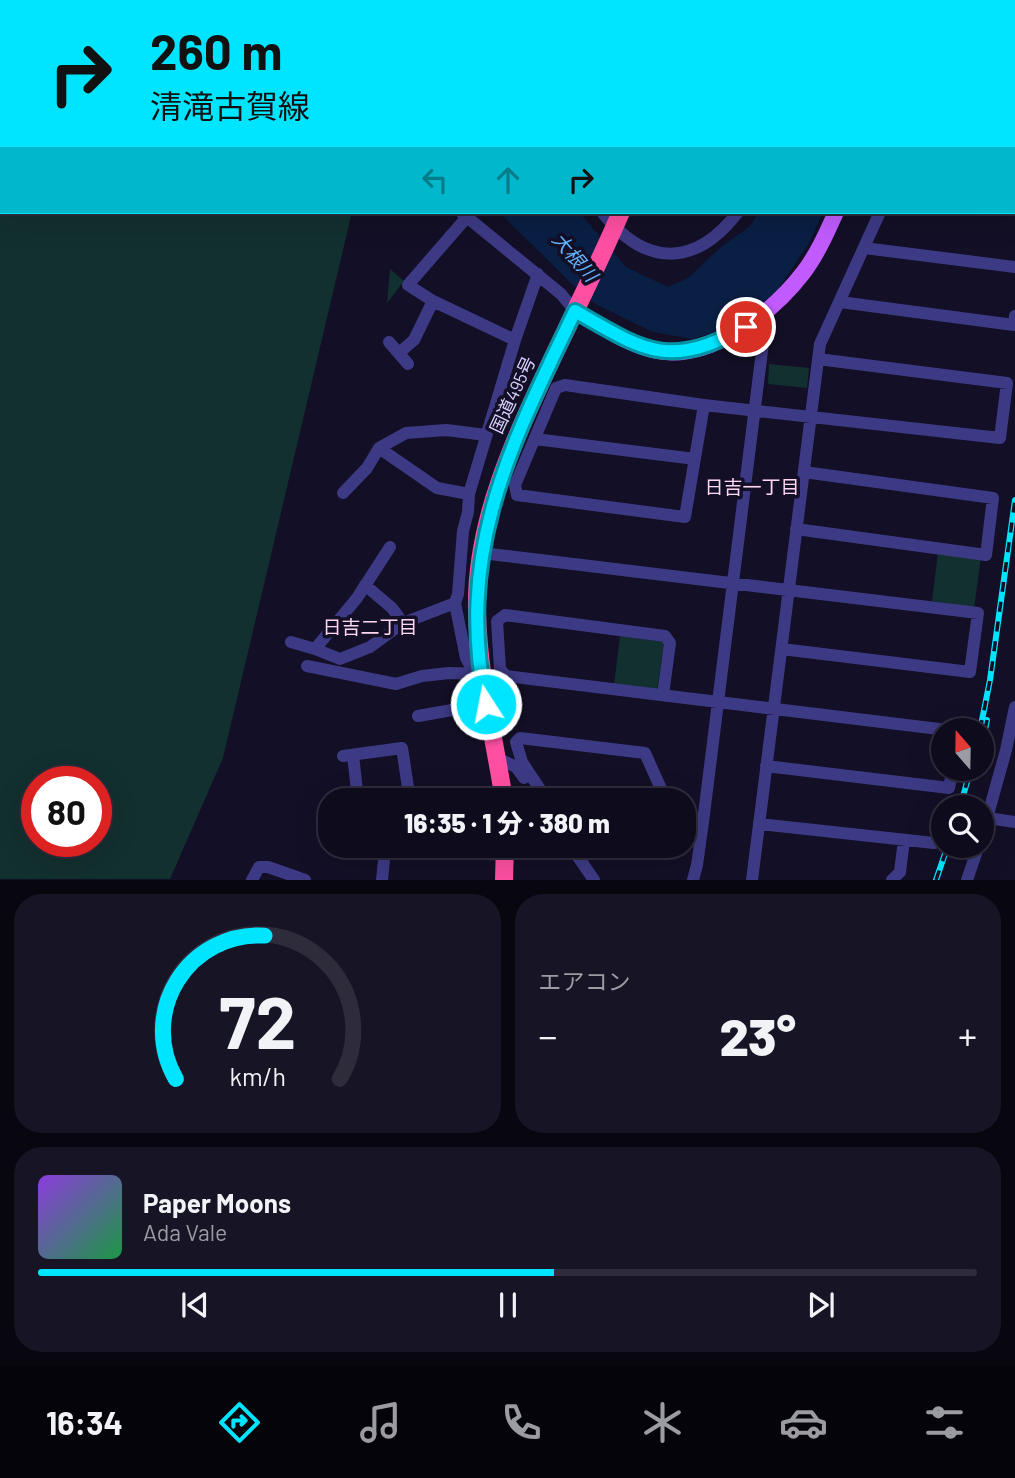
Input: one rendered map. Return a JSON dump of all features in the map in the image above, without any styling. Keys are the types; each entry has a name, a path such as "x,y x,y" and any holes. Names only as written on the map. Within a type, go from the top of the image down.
{"highway":[{"name":"国道495号","path":"502,788 480,670 477,607 484,544 495,496 510,451 616,224"},
{"path":"504,880 505,858"}],"main road":[{"path":"578,305 611,332 642,346 685,352 723,339 767,311 804,272 835,214"}],"street":[{"path":"515,340 433,301 408,285 464,214 578,305"},
{"path":"616,224 641,248 676,253 703,245 729,224 736,214"},
{"path":"756,877 759,824 820,344 879,214"},
{"path":"863,248 1015,267"},
{"path":"480,670 470,665 466,657 455,603 463,531 469,495 486,435 538,274"},
{"path":"400,352 414,340 433,301"},
{"path":"840,302 1014,324 1015,316"},
{"path":"693,880 719,703 767,311"},
{"path":"389,342 408,363"},
{"path":"704,405 685,517 517,495 515,485 556,388 565,385 704,405 1000,438 1007,383 818,359"},
{"path":"343,493 367,468 379,448 406,433 446,430 486,435"},
{"path":"535,439 695,459"},
{"path":"379,448 437,488 469,495"},
{"path":"796,529 986,555 993,498 804,472"},
{"path":"463,531 484,544 734,583 978,613 970,672 782,649"},
{"path":"315,649 365,585 390,547"},
{"path":"365,585 392,608 403,623"},
{"path":"291,642 340,659 370,647 403,623 455,603"},
{"path":"663,695 670,643 666,635 505,615 497,621 500,669 506,676 931,728"},
{"path":"307,666 396,684 422,676 480,670"},
{"path":"418,716 486,704"},
{"path":"994,795 1015,707"},
{"path":"539,788 522,762 516,742 520,738 645,753 661,788"},
{"path":"355,788 348,755 402,748 408,788"},
{"path":"497,758 516,767 531,788"},
{"path":"766,766 949,788 950,781"},
{"path":"994,819 1015,822"},
{"path":"696,821 703,822"},
{"path":"759,824 931,843"},
{"path":"892,880 900,872 904,840"},
{"path":"382,880 384,858"},
{"path":"579,858 594,880"},
{"path":"967,880 975,858"},
{"path":"252,880 259,867 268,867 304,880"}],"green space":[{"path":"0,214 352,214 223,758 170,879 0,879"},
{"path":"390,269 404,281 387,303"},
{"path":"769,364 809,368 807,388 768,384"},
{"path":"938,552 981,557 974,608 932,601"},
{"path":"620,636 664,642 657,691 614,685"}],"water":[{"name":"大根川","path":"501,214 581,214 626,267 668,287 688,278 721,247 750,226 758,214 822,214 809,243 777,291 739,324 692,339 653,332 597,305"}],"railway":[{"path":"982,718 1015,500"},
{"path":"963,795 967,781"},
{"path":"936,880 944,858"}],"district":[{"name":"日吉一丁目","path":"752,487"},
{"name":"日吉二丁目","path":"370,627"}],"route":[{"path":"486,704 480,666 477,607 482,553 495,496 510,451 575,311 611,332 658,351 685,352 723,339 746,327"}]}
